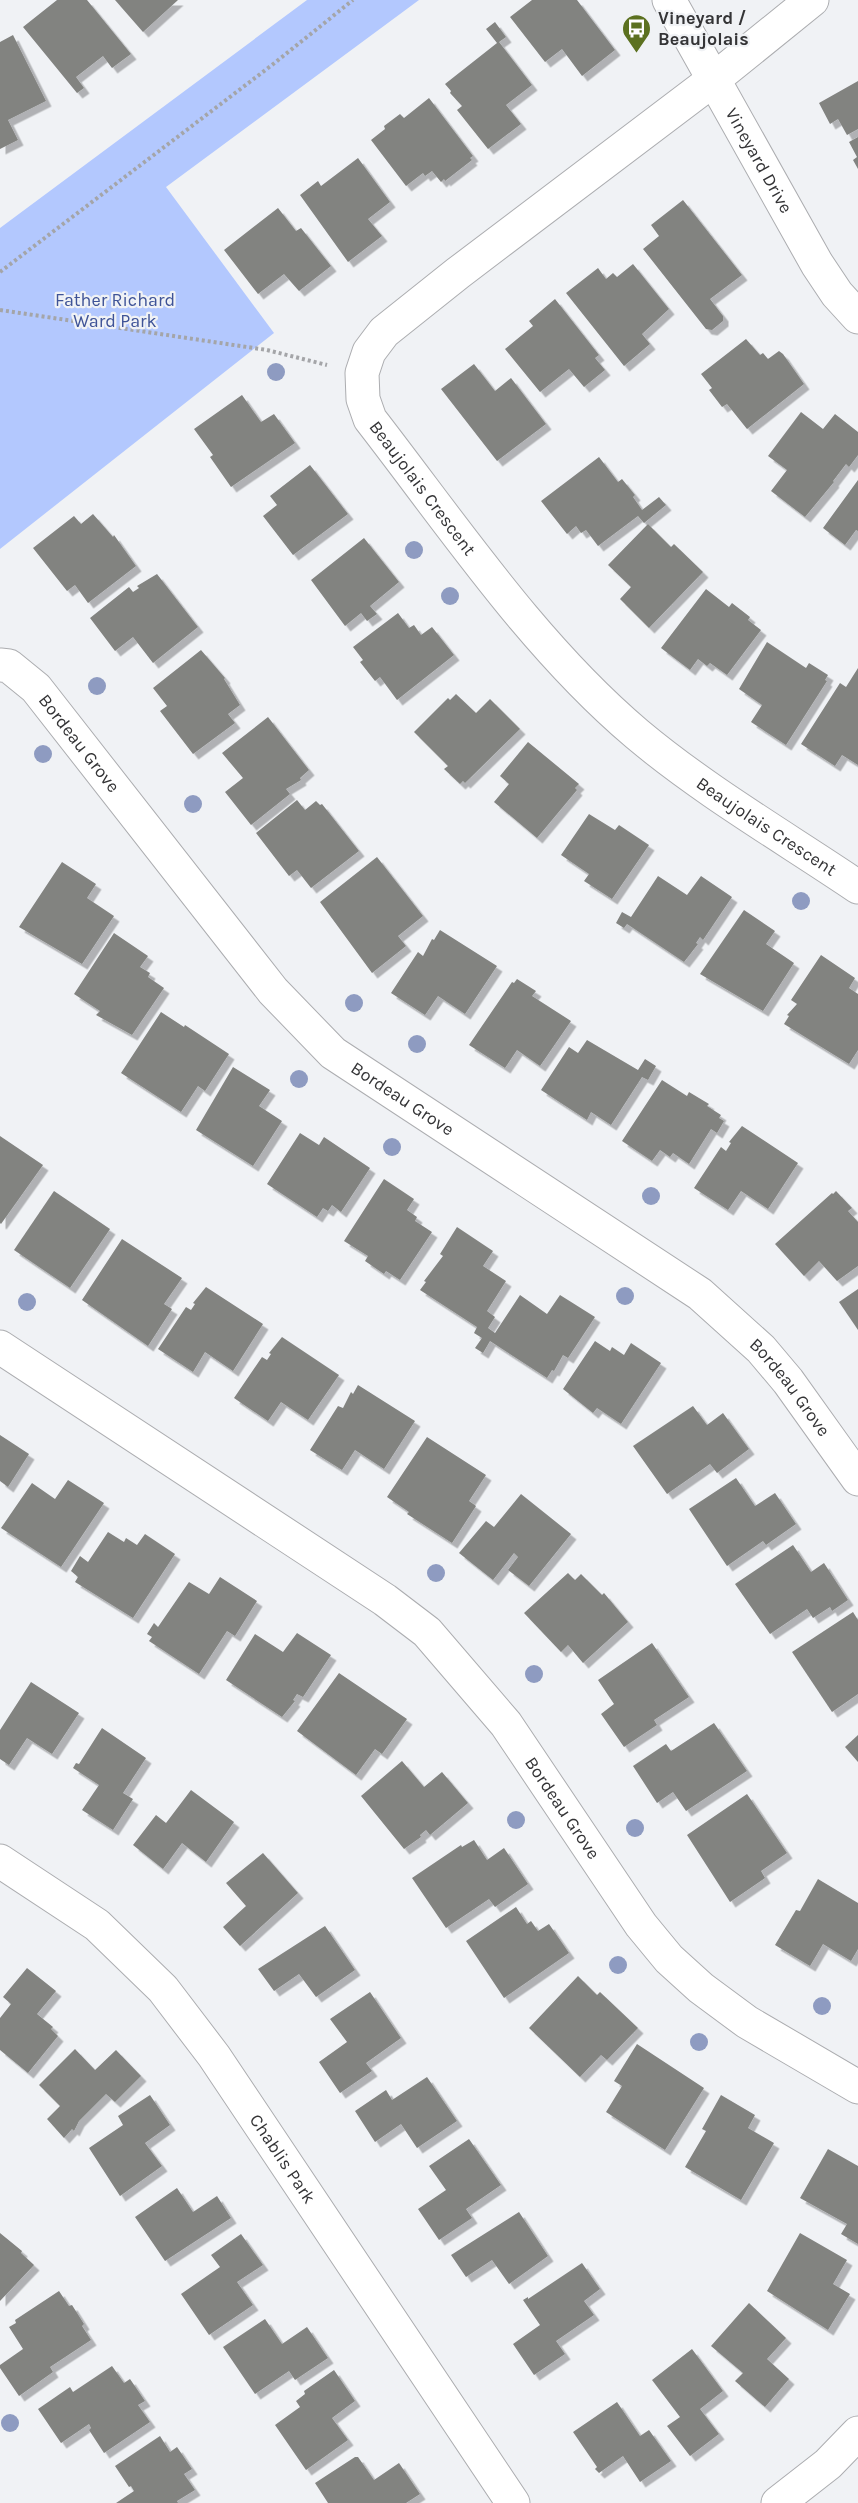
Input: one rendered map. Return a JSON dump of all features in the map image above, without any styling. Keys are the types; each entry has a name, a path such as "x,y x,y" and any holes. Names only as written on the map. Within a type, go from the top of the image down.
{"street":[{"name":"Vineyard Drive","path":"669,0 817,264 837,294 858,317"},
{"name":"Beaujolais Crescent","path":"812,0 713,80 458,273 384,332 369,352 362,373 363,399 370,419 549,648 636,733 677,765 858,887"},
{"name":"Bordeau Grove","path":"0,665 9,666 36,688 273,991 333,1053 700,1294 754,1342 788,1380 858,1479"},
{"name":"Bordeau Grove","path":"0,1347 385,1600 427,1632 475,1684 506,1724 641,1925 669,1959 701,1988 747,2022 858,2087"},
{"name":"Chablis Park","path":"0,1862 97,1925 163,1989 221,2066 513,2503"},
{"path":"778,2503 828,2464 858,2433"}],"path":[{"path":"0,272 263,72 353,0"},
{"path":"0,310 267,350 362,373"}],"green space":[{"name":"Father Richard Ward Park","path":"307,0 419,0 166,187 274,333 0,549 0,228"}],"building":[{"path":"57,0 87,0 131,54 112,68 103,56 76,77 84,88 77,93 23,27"},
{"path":"115,0 178,0 143,32"},
{"path":"532,0 577,0 615,50 582,76 562,49 545,62 510,17"},
{"path":"495,22 506,37 499,42 532,85 506,105 521,124 488,149 457,110 462,106 445,84 497,43 486,29"},
{"path":"13,35 46,101 8,120 18,140 0,149 0,42"},
{"path":"858,81 858,129 847,135 838,119 830,124 819,103"},
{"path":"429,98 473,156 470,158 472,160 445,181 444,179 441,182 432,171 425,176 423,173 406,186 371,140 400,114 404,118"},
{"path":"858,137 858,169 853,160 857,157 849,142"},
{"path":"358,158 390,202 368,219 382,236 348,262 300,195 318,181 321,186"},
{"path":"683,200 742,275 710,299 723,316 723,321 712,330 706,329 643,249 659,236 651,225"},
{"path":"278,208 296,231 301,228 331,266 299,291 284,274 258,294 224,250"},
{"path":"633,264 669,309 642,334 650,344 624,366 566,293 598,268 606,279 613,273 617,277"},
{"path":"555,299 599,355 595,358 605,370 584,387 569,369 540,392 505,349 533,326 529,321"},
{"path":"746,339 760,355 763,353 768,359 779,351 783,354 804,384 747,429 727,404 722,407 709,390 712,388 701,374"},
{"path":"474,364 495,391 511,378 546,424 497,461 441,389"},
{"path":"242,395 261,422 274,414 295,443 231,487 210,457 213,455 194,429"},
{"path":"801,412 823,429 835,414 858,432 858,455 849,467 846,464 805,517 771,491 787,470 768,456"},
{"path":"599,457 618,482 622,479 635,495 633,497 642,510 659,497 666,505 644,523 638,516 598,546 586,530 581,533 576,526 567,534 541,501"},
{"path":"310,465 348,514 293,555 263,516 277,505 270,496"},
{"path":"858,480 858,531 856,530 845,545 823,528"},
{"path":"93,514 113,537 114,535 136,566 88,603 75,585 67,591 33,548 74,516 81,524"},
{"path":"648,524 671,547 674,544 703,572 649,628 620,599 631,587 608,565"},
{"path":"364,538 399,582 370,606 377,614 367,621 361,613 345,626 311,580"},
{"path":"157,574 198,627 153,663 133,637 115,651 90,618 129,587 133,592 139,588 137,586"},
{"path":"706,589 729,607 732,603 750,617 748,620 761,630 727,675 710,663 707,666 698,659 690,670 661,648"},
{"path":"398,613 409,628 414,625 421,635 432,627 454,655 397,700 380,677 375,681 360,662 363,660 353,647"},
{"path":"767,642 806,668 809,663 828,675 825,680 827,681 786,745 751,722 762,705 739,689"},
{"path":"201,650 225,678 240,705 228,714 235,723 193,754 160,711 167,706 153,688"},
{"path":"858,668 858,765 842,755 835,766 801,744 840,683 846,687"},
{"path":"456,694 476,713 490,699 520,729 465,783 463,781 460,784 444,769 448,766 414,732 448,698 450,700"},
{"path":"268,717 309,770 300,778 301,780 286,789 290,794 251,825 225,792 243,778 222,753"},
{"path":"528,742 579,784 575,788 577,790 537,838 494,802 509,784 500,776"},
{"path":"297,800 305,810 316,801 322,804 359,851 311,888 297,870 289,876 256,833"},
{"path":"589,814 615,830 619,825 649,845 612,899 584,881 589,874 561,855"},
{"path":"377,857 423,916 398,936 406,946 372,973 320,902"},
{"path":"62,862 96,884 87,898 114,916 82,964 19,927"},
{"path":"658,876 687,895 701,876 732,897 703,940 700,937 696,943 698,944 684,962 627,924 624,928 616,923 622,912 631,917"},
{"path":"744,910 775,931 766,944 794,963 763,1011 700,974"},
{"path":"440,930 497,966 465,1014 438,996 425,1015 391,993 418,952 423,956"},
{"path":"114,933 148,956 140,967 150,973 148,977 164,988 132,1035 96,1015 100,1011 74,994"},
{"path":"821,955 855,978 849,988 858,994 858,1050 849,1064 784,1024 789,1016 787,1015 797,1004 791,1000"},
{"path":"517,979 536,991 532,996 571,1021 540,1066 517,1050 505,1068 469,1045 512,982 514,983"},
{"path":"161,1012 229,1054 205,1091 198,1086 181,1112 121,1073"},
{"path":"587,1040 638,1070 645,1059 656,1066 648,1080 642,1077 611,1125 591,1112 587,1120 541,1090 569,1047 578,1053"},
{"path":"233,1067 270,1090 259,1106 282,1121 253,1166 196,1130"},
{"path":"662,1080 687,1096 689,1092 709,1104 707,1106 721,1115 719,1118 724,1121 717,1133 711,1129 689,1164 673,1153 670,1157 660,1150 652,1161 622,1141"},
{"path":"742,1126 798,1163 768,1209 741,1191 728,1210 694,1188 721,1147 726,1151 731,1143 729,1142"},
{"path":"300,1133 319,1145 324,1137 370,1168 341,1212 332,1205 328,1211 323,1208 317,1217 267,1184"},
{"path":"0,1136 43,1165 1,1224 0,1223"},
{"path":"384,1179 414,1199 407,1210 417,1217 415,1221 432,1232 400,1280 386,1271 384,1274 365,1261 368,1256 344,1241"},
{"path":"54,1191 110,1229 70,1288 14,1250"},
{"path":"836,1191 852,1208 848,1211 858,1222 858,1266 837,1281 819,1261 804,1276 775,1244"},
{"path":"457,1227 493,1251 483,1266 506,1281 487,1311 495,1317 488,1328 495,1333 520,1295 547,1314 560,1295 595,1317 568,1358 563,1355 547,1378 490,1341 483,1353 475,1348 482,1338 474,1333 477,1327 420,1290 443,1256 440,1254"},
{"path":"122,1239 182,1278 164,1304 172,1309 148,1346 82,1300"},
{"path":"206,1287 263,1324 233,1371 205,1352 193,1372 158,1349 186,1307 191,1310 195,1304 193,1303"},
{"path":"858,1289 858,1330 839,1302"},
{"path":"282,1337 339,1375 308,1420 281,1402 268,1421 234,1398 262,1357 267,1360 271,1354 269,1353"},
{"path":"595,1341 610,1351 612,1347 624,1355 631,1343 661,1363 621,1424 597,1408 593,1413 563,1389"},
{"path":"358,1385 415,1421 384,1469 355,1450 342,1470 310,1450 338,1406 343,1408 351,1392 353,1394"},
{"path":"693,1406 707,1425 723,1413 749,1449 717,1473 710,1464 667,1494 633,1446"},
{"path":"0,1435 29,1454 8,1487 0,1481"},
{"path":"427,1437 486,1475 469,1501 476,1506 452,1543 407,1514 409,1512 387,1497"},
{"path":"736,1478 755,1506 775,1493 796,1524 766,1545 763,1541 727,1566 689,1509"},
{"path":"68,1480 104,1503 61,1567 1,1528 32,1483 55,1499"},
{"path":"521,1494 571,1534 529,1586 508,1570 518,1557 514,1553 493,1580 459,1553 486,1521 494,1527"},
{"path":"108,1532 124,1542 126,1538 137,1545 145,1534 175,1554 133,1618 75,1582 78,1577 71,1571 80,1556 88,1562"},
{"path":"793,1545 811,1572 824,1563 848,1600 832,1611 830,1607 813,1618 807,1609 770,1634 735,1584"},
{"path":"568,1573 575,1580 581,1574 602,1595 604,1593 628,1622 583,1663 568,1645 561,1652 524,1613"},
{"path":"220,1577 257,1601 235,1636 227,1631 199,1674 149,1641 152,1637 147,1634 154,1623 158,1627 189,1582 209,1594"},
{"path":"853,1612 858,1620 858,1694 832,1712 792,1652"},
{"path":"297,1633 331,1655 303,1697 297,1694 293,1700 295,1701 282,1717 226,1680 255,1634 283,1652"},
{"path":"652,1643 689,1697 654,1720 657,1725 624,1747 601,1714 614,1704 598,1680"},
{"path":"339,1673 407,1719 382,1754 375,1749 356,1775 297,1731"},
{"path":"31,1682 79,1713 52,1754 27,1738 9,1765 0,1759 0,1730"},
{"path":"714,1723 747,1771 686,1811 673,1792 657,1803 633,1766 666,1744 671,1751"},
{"path":"102,1728 146,1758 123,1793 133,1799 113,1830 82,1810 99,1785 73,1768 76,1763 79,1764"},
{"path":"858,1735 858,1762 845,1747"},
{"path":"402,1761 424,1787 442,1772 468,1803 430,1835 426,1830 420,1835 421,1837 404,1849 361,1796"},
{"path":"191,1790 234,1822 206,1862 182,1843 163,1869 133,1845 156,1815 166,1823"},
{"path":"747,1794 787,1853 761,1871 765,1878 730,1902 687,1835"},
{"path":"474,1840 487,1860 504,1848 528,1884 495,1907 489,1899 446,1928 412,1878 461,1845 462,1847"},
{"path":"263,1853 298,1893 240,1946 223,1927 246,1906 226,1883"},
{"path":"818,1879 858,1903 858,1949 851,1961 823,1944 810,1966 775,1945 796,1910 800,1911"},
{"path":"516,1907 527,1924 531,1921 538,1931 549,1924 569,1953 504,1998 466,1941"},
{"path":"325,1926 355,1970 316,1997 299,1974 274,1991 258,1969"},
{"path":"27,1968 56,1991 37,2014 53,2027 51,2029 58,2036 28,2073 0,2050 0,2018 11,2004 3,1997"},
{"path":"578,1976 597,1995 600,1992 638,2028 607,2060 601,2055 580,2077 529,2028"},
{"path":"370,1992 401,2038 366,2063 372,2071 340,2093 319,2062 347,2042 330,2019"},
{"path":"637,2044 704,2088 665,2150 606,2112 622,2086 614,2081"},
{"path":"75,2049 95,2070 116,2050 141,2076 115,2102 106,2094 79,2121 74,2131 72,2129 64,2138 47,2119 60,2106 39,2085"},
{"path":"427,2077 457,2121 417,2148 401,2124 375,2142 355,2111 386,2090 392,2100"},
{"path":"150,2095 170,2125 145,2143 162,2166 120,2196 89,2148 123,2125 118,2116"},
{"path":"721,2095 755,2115 748,2128 774,2143 741,2200 685,2167 706,2131 702,2129"},
{"path":"469,2139 501,2185 466,2209 472,2218 439,2240 418,2209 446,2190 429,2166"},
{"path":"828,2149 858,2166 858,2244 841,2234 847,2224 800,2198"},
{"path":"177,2188 193,2212 217,2196 231,2218 165,2261 135,2217"},
{"path":"519,2212 548,2256 509,2284 492,2260 466,2277 451,2255"},
{"path":"0,2233 22,2251 21,2253 34,2265 0,2301"},
{"path":"800,2233 847,2260 833,2284 850,2294 828,2330 767,2291"},
{"path":"241,2234 263,2265 237,2282 253,2305 209,2335 181,2294 220,2267 211,2255"},
{"path":"582,2263 600,2289 584,2301 594,2315 556,2341 565,2354 534,2375 513,2344 540,2325 523,2300 528,2297 528,2299"},
{"path":"59,2291 69,2306 72,2305 91,2340 50,2367 53,2372 19,2396 0,2368 0,2365 23,2349 9,2327 16,2323 15,2320"},
{"path":"749,2303 786,2338 767,2359 789,2379 765,2407 735,2381 743,2373 711,2346"},
{"path":"265,2319 282,2344 307,2327 328,2358 295,2380 289,2371 255,2394 223,2347"},
{"path":"692,2349 723,2391 700,2409 719,2434 690,2456 667,2426 680,2417 652,2380"},
{"path":"112,2366 124,2383 130,2379 145,2401 138,2405 150,2422 104,2453 89,2430 91,2428 89,2424 61,2443 38,2409 70,2387 73,2392"},
{"path":"334,2370 355,2401 332,2418 348,2440 306,2470 275,2425 300,2407 296,2401 305,2394 304,2391"},
{"path":"617,2402 640,2436 649,2430 671,2461 640,2482 623,2456 599,2473 573,2432"},
{"path":"160,2436 170,2452 177,2447 192,2469 184,2474 195,2490 177,2501 178,2503 116,2503 134,2491 115,2466"},
{"path":"358,2457 374,2480 399,2463 420,2494 406,2503 328,2503 315,2483"}],"place":[{"name":"Vineyard / Beaujolais","path":"637,54"}]}
